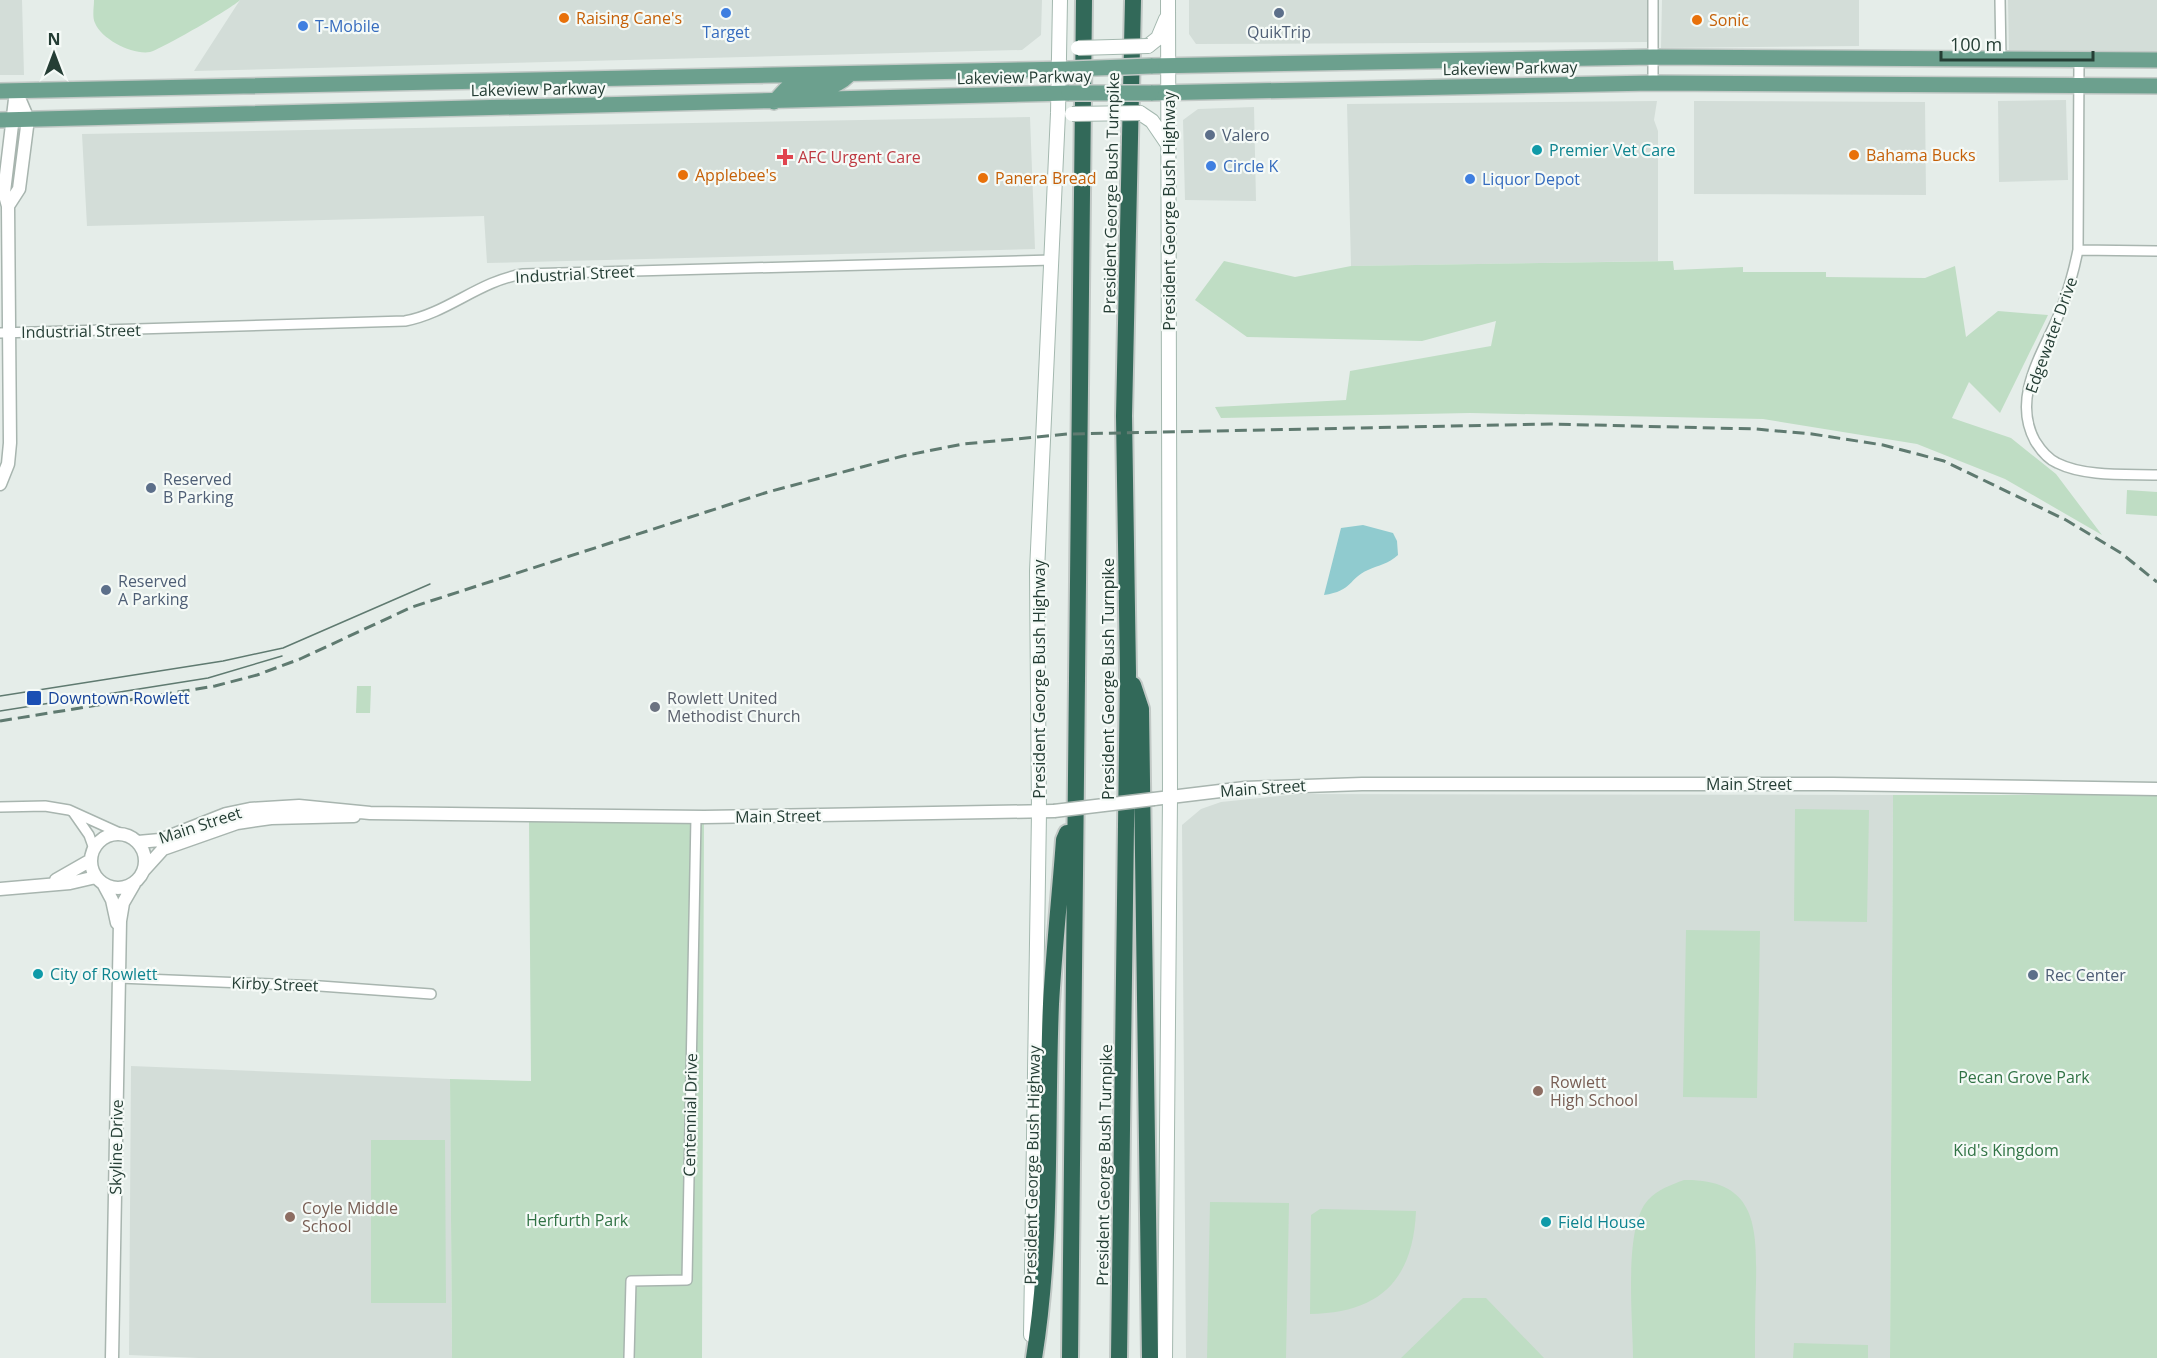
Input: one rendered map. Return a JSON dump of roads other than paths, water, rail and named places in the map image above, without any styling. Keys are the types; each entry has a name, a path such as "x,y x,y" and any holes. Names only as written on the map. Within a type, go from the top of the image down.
{"highway":[{"name":"President George Bush Turnpike","path":"1070,1358 1084,0"},
{"name":"President George Bush Turnpike","path":"1119,1358 1128,673 1124,416 1133,0"},
{"path":"1128,673 1141,708 1150,1358"},
{"path":"1033,1358 1040,1325 1046,1237 1051,1002 1064,840 1075,812"}],"main road":[{"path":"1060,3 1065,36 1072,46 1078,48 1148,46 1158,38 1168,6"},
{"name":"President George Bush Highway","path":"1033,1358 1033,1070 1039,813 1038,571 1057,127 1064,94 1060,3"},
{"name":"President George Bush Highway","path":"1165,1358 1170,797 1168,6"},
{"name":"Lakeview Parkway","path":"8,91 1653,57 2157,60"},
{"path":"1410,61 1411,88"},
{"path":"774,102 786,89 829,88 839,84 849,75"},
{"path":"630,79 631,105"},
{"name":"Lakeview Parkway","path":"6,120 1064,94 1653,83 2157,86"},
{"path":"356,84 357,112"},
{"path":"1057,127 1064,117 1072,114 1140,113 1152,121 1169,146"}],"street":[{"path":"1653,0 1653,83"},
{"path":"2000,0 2001,59"},
{"name":"Edgewater Drive","path":"2079,60 2078,250 2062,308 2030,380 2026,418 2031,433 2042,451 2057,463 2096,472 2157,475"},
{"path":"8,91 28,119 19,189 8,206"},
{"path":"0,484 8,464 10,443 4,333 8,206 4,192 8,91"},
{"path":"2078,250 2157,251"},
{"name":"Industrial Street","path":"4,333 398,322 439,311 489,283 523,274 1052,260"},
{"name":"Main Street","path":"122,834 138,842 160,840 206,820 250,809 308,806 370,813 696,817 1039,813 1245,788 1362,784 1833,784 2157,789"},
{"path":"0,807 45,806 73,812 122,834"},
{"path":"73,812 89,835 100,881"},
{"name":"Main Street","path":"134,884 163,849 237,823 270,818 352,817 370,813"},
{"name":"Centennial Drive","path":"629,1358 631,1281 687,1280 696,817"},
{"path":"44,885 65,877 92,854 106,837 122,834"},
{"name":"Main Street","path":"138,842 146,860 144,870"},
{"path":"0,889 100,881 120,889 134,884"},
{"name":"Skyline Drive","path":"100,881 112,900 119,936"},
{"name":"Skyline Drive","path":"112,1358 119,936 123,903 134,884"},
{"name":"Kirby Street","path":"119,978 320,986 431,994"}],"water":[{"path":"1363,525 1393,533 1397,541 1398,555 1362,573 1340,591 1324,595 1341,528"}],"tram line":[{"path":"0,696 223,661 283,648 430,584"},
{"path":"0,711 208,678 282,656"}],"railway":[{"path":"0,721 215,686 257,675 300,659 412,607 768,492 903,456 963,444 1068,434 1551,424 1756,429 1812,434 1883,445 1944,461 2066,520 2121,553 2157,582"}],"place":[{"name":"Target","path":"726,13"},
{"name":"QuikTrip","path":"1279,13"},
{"name":"Raising Cane's","path":"564,18"},
{"name":"Sonic","path":"1697,20"},
{"name":"T-Mobile","path":"303,26"},
{"name":"Valero","path":"1210,135"},
{"name":"Premier Vet Care","path":"1537,150"},
{"name":"Bahama Bucks","path":"1854,155"},
{"name":"AFC Urgent Care","path":"785,157"},
{"name":"Circle K","path":"1211,166"},
{"name":"Applebee's","path":"683,175"},
{"name":"Panera Bread","path":"983,178"},
{"name":"Liquor Depot","path":"1470,179"},
{"name":"Reserved B Parking","path":"151,488"},
{"name":"Reserved A Parking","path":"106,590"},
{"name":"Downtown Rowlett","path":"34,698"},
{"name":"Rowlett United Methodist Church","path":"655,707"},
{"name":"City of Rowlett","path":"38,974"},
{"name":"Rec Center","path":"2033,975"},
{"name":"Rowlett High School","path":"1538,1091"},
{"name":"Coyle Middle School","path":"290,1217"},
{"name":"Field House","path":"1546,1222"}],"park label":[{"name":"Pecan Grove Park","path":"2024,1077"},
{"name":"Kid's Kingdom","path":"2006,1150"},
{"name":"Herfurth Park","path":"577,1220"}]}
